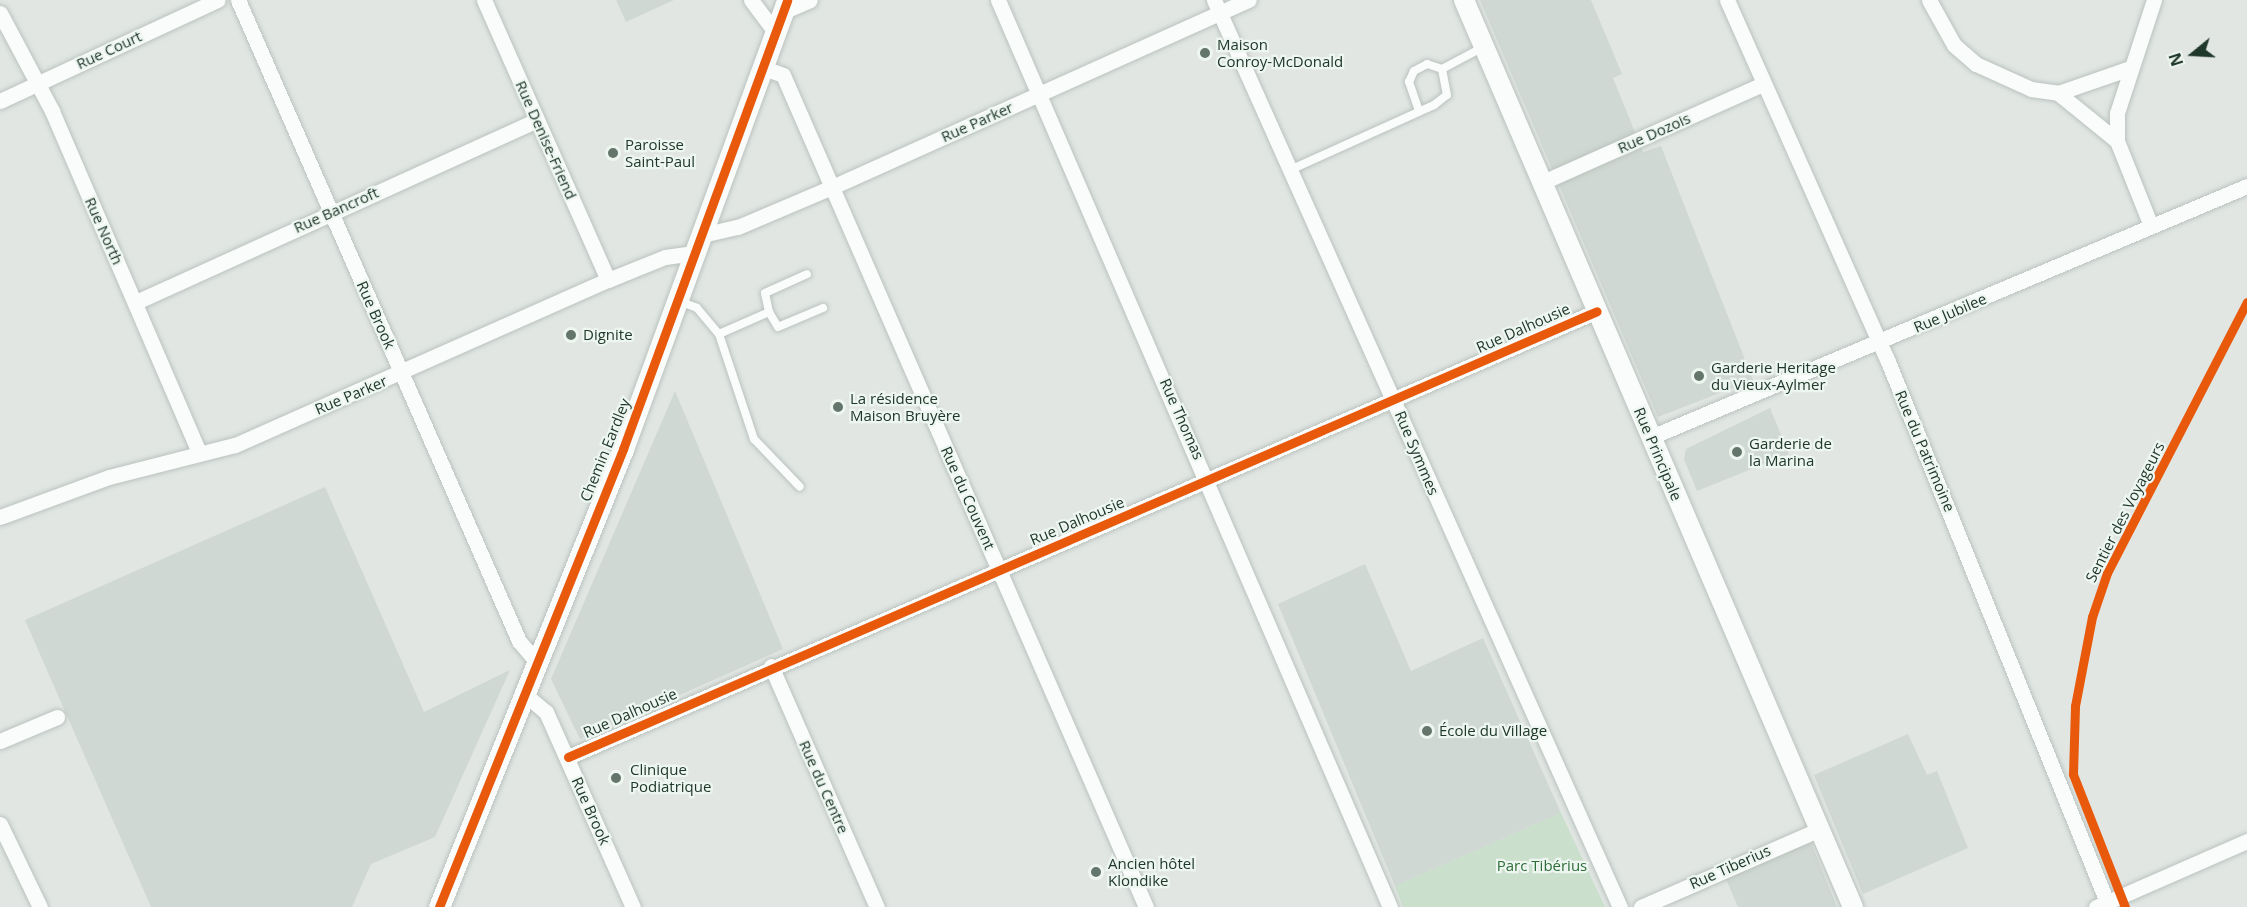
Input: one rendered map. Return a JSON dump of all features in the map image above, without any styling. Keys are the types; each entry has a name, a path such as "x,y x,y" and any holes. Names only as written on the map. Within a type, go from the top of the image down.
{"main road":[{"name":"Chemin Eardley","path":"439,907 522,692 623,449 785,6"}],"street":[{"name":"Rue Court","path":"0,101 37,86 218,0"},
{"name":"Rue Brook","path":"238,0 519,641 535,660"},
{"name":"Rue Denise-Friend","path":"484,0 608,280"},
{"path":"751,0 775,32"},
{"path":"785,6 810,0"},
{"name":"Rue Thomas","path":"998,0 1209,481 1390,907"},
{"name":"Rue Parker","path":"0,516 109,477 234,445 402,373 608,280 832,187 1039,94 1216,6 1249,0"},
{"name":"Rue Principale","path":"1464,0 1545,181 1597,311 1853,907"},
{"name":"Rue du Patrimoine","path":"1727,0 1880,343 2104,905"},
{"path":"1929,0 1954,45 1976,64 2031,89 2058,93 2130,68"},
{"path":"2151,226 2117,141 2117,113 2154,0"},
{"name":"Rue Symmes","path":"1216,6 1620,907"},
{"name":"Rue North","path":"0,13 37,86 136,302 200,453"},
{"name":"Rue du Couvent","path":"764,68 783,75 1146,907"},
{"name":"Rue Dozois","path":"1545,181 1763,84"},
{"path":"2058,93 2117,141"},
{"name":"Rue Bancroft","path":"136,302 537,120"},
{"name":"Rue Jubilee","path":"1651,437 1880,343 2247,186"},
{"name":"Rue Dalhousie","path":"568,758 771,666 1209,481 1597,311"},
{"name":"Rue du Centre","path":"771,666 877,907"},
{"name":"Rue Brook","path":"522,692 546,712 633,907"},
{"path":"0,741 57,717"},
{"path":"0,824 40,907"},
{"name":"Rue Tiberius","path":"1641,907 1820,829"},
{"path":"2104,905 2247,842"}],"lane":[{"path":"1418,108 1409,82 1414,71 1427,64 1442,69 1485,46"},
{"path":"1290,170 1447,95 1442,69"},
{"path":"807,274 765,293 769,312 778,327 823,308"},
{"path":"678,301 697,308 719,334 754,439 800,487"},
{"path":"719,334 769,312"}],"shaded area":[{"path":"616,0 674,0 626,22"},
{"path":"1480,0 1591,0 1622,74 1613,78 1643,152 1661,146 1753,380 1658,417"},
{"path":"675,391 783,649 580,739 551,679"},
{"name":"Garderie de la Marina","path":"1770,408 1789,454 1697,491 1684,459 1686,449"},
{"path":"325,487 424,712 510,670 435,837 371,864 352,907 151,907 25,620"},
{"name":"École du Village","path":"1365,564 1411,671 1483,638 1561,813 1395,886 1278,604"},
{"path":"1908,734 1927,775 1937,771 1968,848 1863,894 1814,775"},
{"path":"1800,843 1811,843 1837,907 1738,907 1726,879"}],"green space":[{"name":"Parc Tibérius","path":"1561,813 1605,907 1403,907 1395,886"}],"cycle path":[{"path":"439,907 623,449 787,0"},
{"name":"Sentier des Voyageurs","path":"2125,907 2073,774 2075,706 2092,617 2107,573 2247,302"},
{"path":"568,757 1597,311"}],"place":[{"name":"Maison Conroy-McDonald","path":"1205,53"},
{"name":"Paroisse Saint-Paul","path":"613,153"},
{"name":"Dignite","path":"571,335"},
{"name":"Garderie Heritage du Vieux-Aylmer","path":"1699,376"},
{"name":"La résidence Maison Bruyère","path":"838,407"},
{"name":"Garderie de la Marina","path":"1737,452"},
{"name":"École du Village","path":"1427,731"},
{"name":"Clinique Podiatrique","path":"616,778"},
{"name":"Ancien hôtel Klondike","path":"1096,872"}]}
